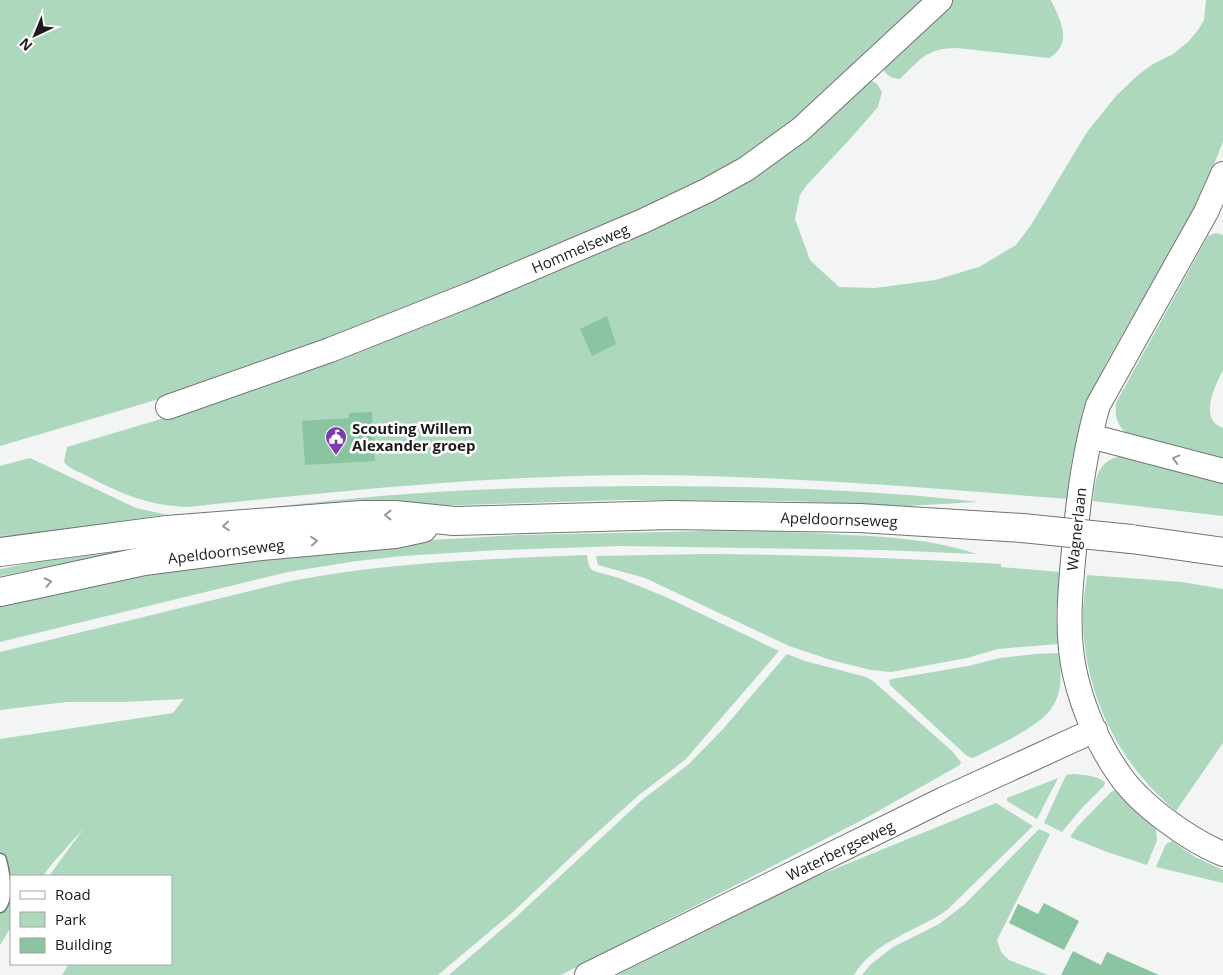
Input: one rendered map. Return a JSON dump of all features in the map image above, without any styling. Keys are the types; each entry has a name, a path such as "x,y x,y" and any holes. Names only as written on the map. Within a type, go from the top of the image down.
{"main road":[{"name":"Apeldoornseweg","path":"0,552 167,530 362,516 395,515 454,521 671,515 860,518 1022,528 1131,539 1223,552"},
{"name":"Apeldoornseweg","path":"0,592 144,560 261,546 395,534 454,521"}],"street":[{"name":"Hommelseweg","path":"168,407 330,350 469,296 644,221 706,191 746,169 801,129 940,0"},
{"name":"Wagnerlaan","path":"1223,174 1215,216 1098,405 1080,490 1070,596 1070,623 1075,674 1095,730 1106,753 1120,776 1140,797 1170,822 1209,848 1223,854"},
{"path":"1090,436 1223,471"},
{"name":"Waterbergseweg","path":"587,975 944,799 1095,730"}],"lane":[{"path":"0,860 4,879 3,902 0,906"}],"green space":[{"path":"0,0 926,0 842,80 768,142 702,183 551,252 327,340 166,397 0,446"},
{"path":"953,0 1051,0 1063,31 1061,45 1057,52 1049,58 957,48 938,50 924,56 900,79 887,74 882,68"},
{"path":"1206,0 1223,0 1223,142 1195,208 1108,360 1087,404 1072,460 1068,499 803,480 644,475 529,478 415,485 188,507 161,504 136,498 69,467 64,462 67,447 171,416 649,230 869,79 877,84 882,92 878,107 800,195 795,219 810,260 839,287 875,288 935,280 979,267 1016,245 1031,225 1087,132 1116,96 1138,75 1153,64 1173,54 1188,42 1204,20"},
{"path":"1216,233 1223,235 1223,370 1213,393 1210,410 1215,424 1223,428 1223,462 1132,438 1118,423 1116,414 1116,403 1208,236"},
{"path":"1127,455 1223,479 1223,516 1093,501 1097,476 1104,464 1109,460"},
{"path":"30,458 136,508 168,515 190,516 405,494 575,487 715,486 808,489 978,502 905,506 789,501 623,500 362,508 0,536 0,466"},
{"path":"306,526 148,548 0,576 0,569 85,552"},
{"path":"707,531 796,532 897,538 945,545 977,554 882,550 620,546 499,550 402,556 288,572 0,642 0,604 26,597 201,564 397,542 519,535"},
{"path":"705,554 853,557 964,562 1001,564 1001,567 1060,572 1056,613 1058,644 998,649 967,658 891,672 871,670 831,660 789,646 645,578 598,565 596,556"},
{"path":"587,555 589,566 594,571 619,578 666,597 779,651 685,760 639,795 513,912 438,975 62,975 68,965 172,965 172,875 50,875 84,828 44,875 10,875 10,929 0,945 0,739 173,713 184,699 66,702 0,710 0,652 291,581 402,565"},
{"path":"1087,575 1182,582 1223,589 1223,743 1176,811 1138,773 1110,728 1099,703 1091,678 1083,625 1083,606"},
{"path":"1059,653 1060,687 1056,700 1047,714 1017,735 973,758 967,756 890,685 889,680 968,666 1000,658"},
{"path":"787,654 805,661 866,677 873,681 952,751 961,762 960,765 864,819 561,975 449,975 516,917 642,800 689,764 723,729"},
{"path":"1066,775 1094,777 1105,782 1104,786 1062,832 1044,823"},
{"path":"1058,778 1037,819 1007,801 1007,798"},
{"path":"1115,790 1156,829 1157,840 1147,865 1070,837 1077,827"},
{"path":"996,803 1033,826 947,910 884,945 863,963 854,975 617,975 810,879"},
{"path":"1039,829 1050,834 997,940 1001,952 1009,960 1048,975 862,975 870,965 893,947 939,924 965,904"},
{"path":"1172,841 1195,857 1223,870 1223,883 1156,867 1166,844"}],"building":[{"path":"607,316 616,344 592,356 580,329"},
{"path":"372,412 375,461 305,465 302,421 349,418 349,413"},
{"path":"1044,903 1079,921 1064,950 1009,923 1018,904 1038,914"},
{"path":"1073,951 1101,965 1107,952 1159,975 1061,975"}],"place":[{"name":"Scouting Willem Alexander groep","path":"336,456"}]}
